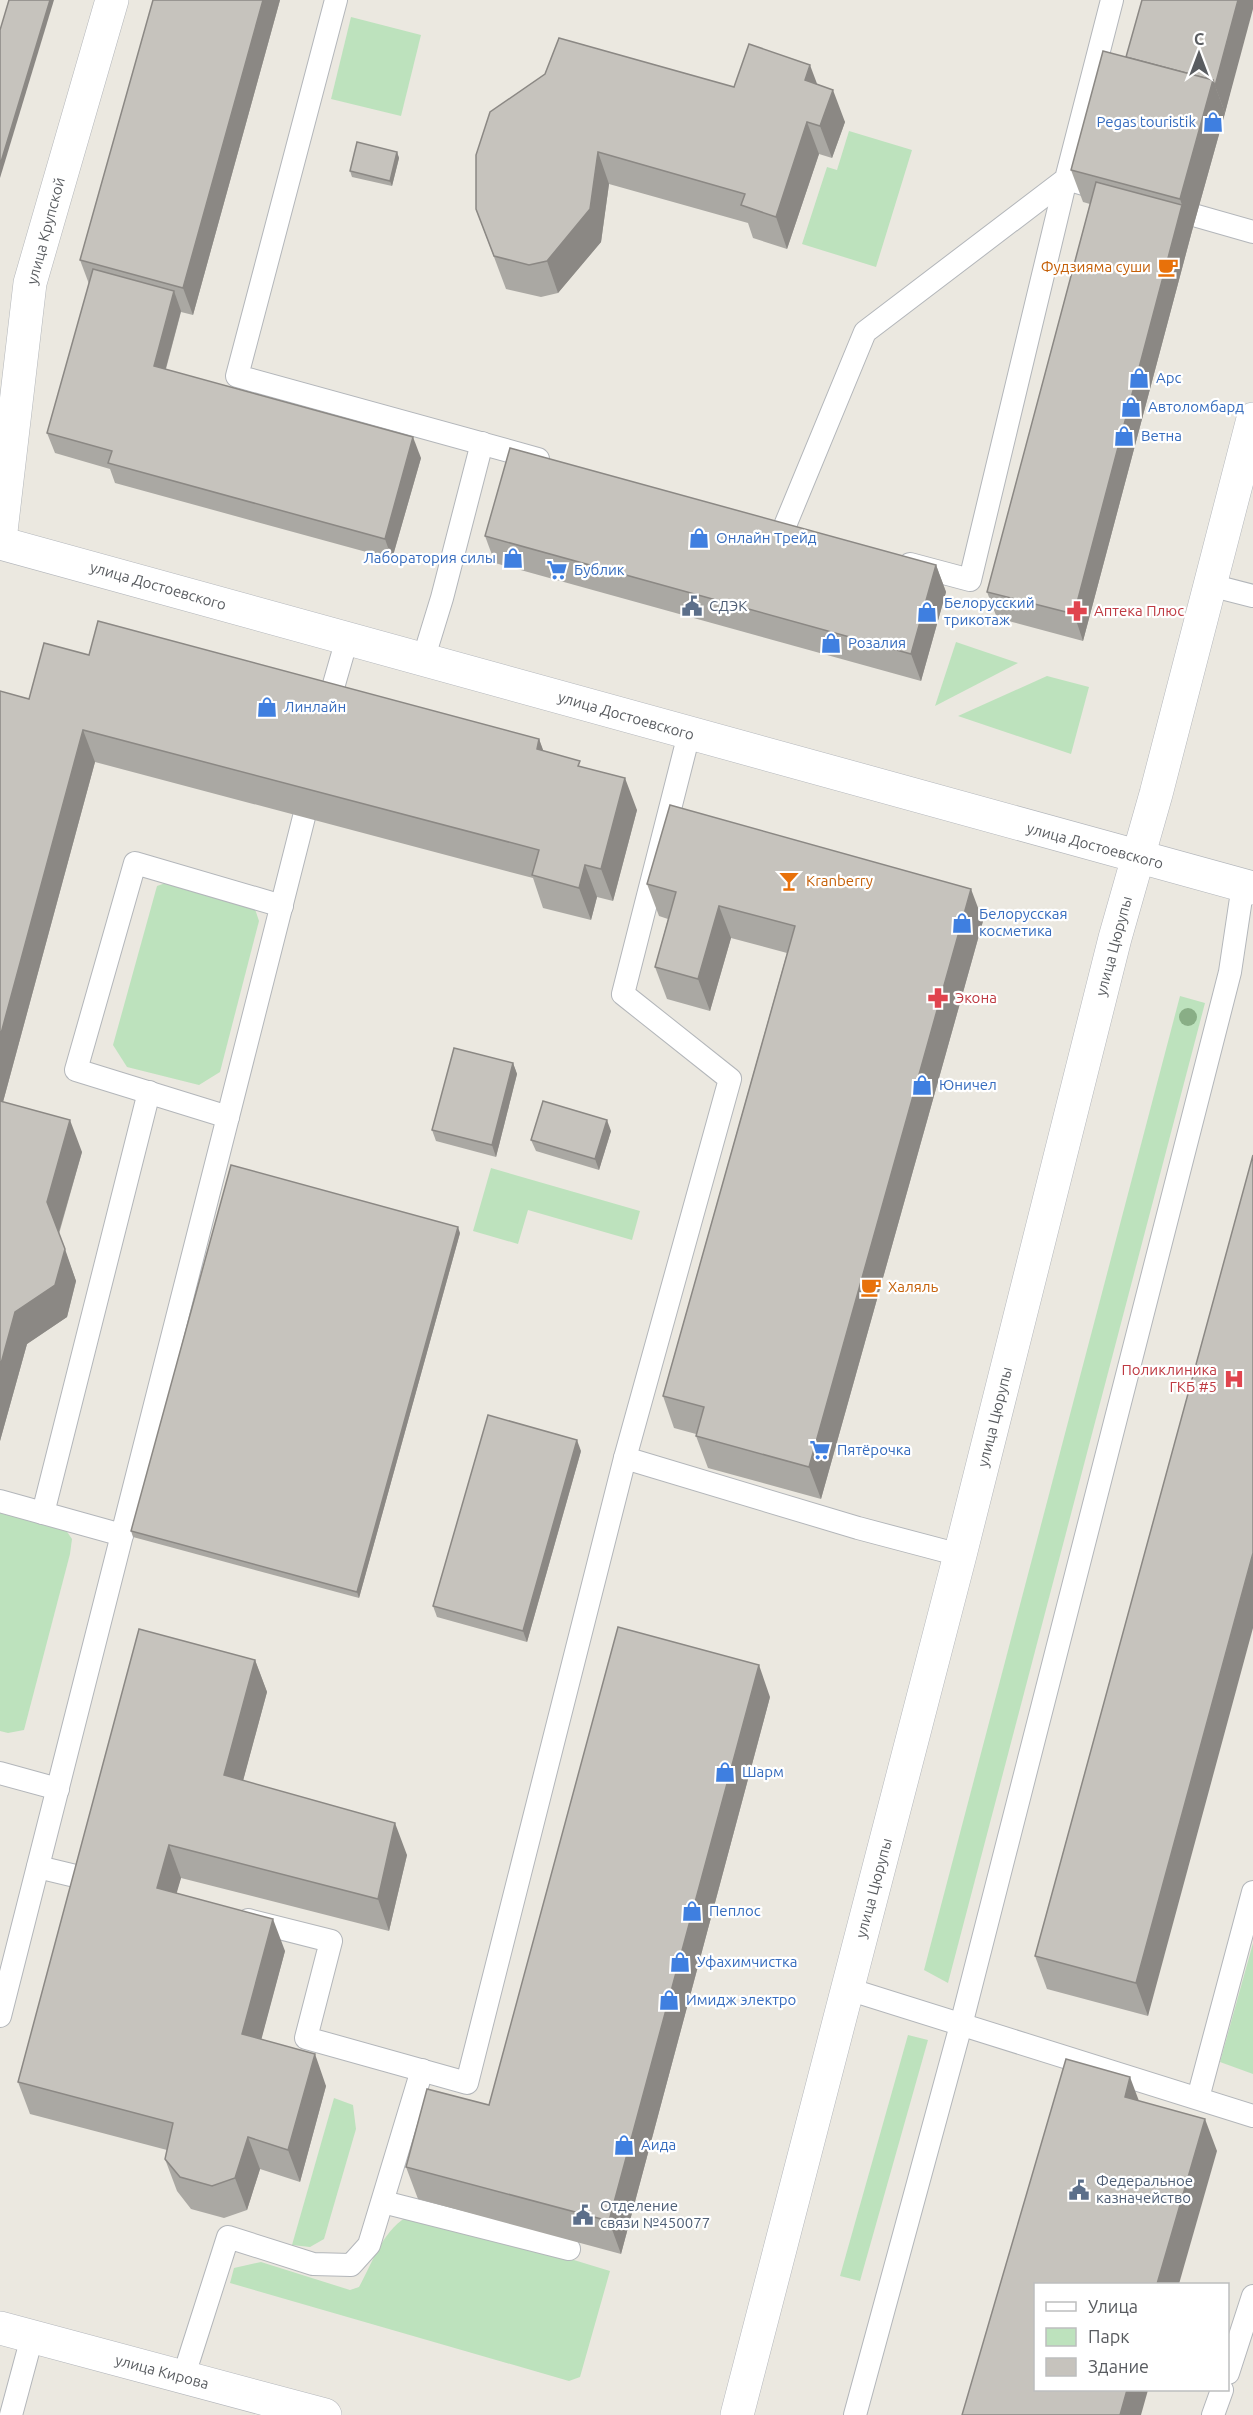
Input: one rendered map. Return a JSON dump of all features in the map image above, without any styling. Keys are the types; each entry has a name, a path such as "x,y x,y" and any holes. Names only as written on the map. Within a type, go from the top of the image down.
{"main road":[{"name":"улица Крупской","path":"0,541 30,283 112,0"},
{"name":"улица Цюрупы","path":"737,2415 960,1555 1115,938 1253,420"},
{"name":"улица Достоевского","path":"0,541 689,734 1248,887"},
{"name":"улица Кирова","path":"0,2328 183,2379 325,2415"}],"lane":[{"path":"336,0 237,376 561,465"},
{"path":"893,559 969,580 1077,182 1112,0"},
{"path":"784,528 865,332 1077,182"},
{"path":"1197,216 1253,232"},
{"path":"423,660 442,598 482,443"},
{"path":"762,522 806,534"},
{"path":"1210,585 1253,596"},
{"path":"326,712 347,639"},
{"path":"230,1915 331,1941 306,2038 467,2083 625,1458 730,1079 622,994 689,734"},
{"path":"0,2016 304,817"},
{"path":"228,1117 76,1070 135,863 282,906"},
{"path":"855,2415 961,2025 1230,972 1248,887"},
{"path":"43,1513 149,1092"},
{"path":"625,1458 858,1528 960,1555"},
{"path":"0,1501 122,1535"},
{"path":"0,1773 58,1789"},
{"path":"38,1867 92,1880"},
{"path":"1197,2098 1253,1892"},
{"path":"848,1989 1253,2116"},
{"path":"183,2379 228,2237 313,2264 351,2265 369,2245 422,2070"},
{"path":"383,2202 569,2249"},
{"path":"1229,2367 1253,2296"},
{"path":"11,2415 32,2337"},
{"path":"1214,2415 1222,2391"}],"green space":[{"path":"351,17 421,35 401,116 331,99"},
{"path":"849,131 912,150 876,267 802,244 827,167 837,170"},
{"path":"956,642 1018,663 935,706"},
{"path":"1047,676 1089,687 1071,754 958,716"},
{"path":"174,880 253,903 259,921 220,1072 199,1085 127,1067 113,1045 157,886"},
{"path":"1180,996 1205,1003 948,1983 924,1970"},
{"path":"491,1168 640,1211 632,1240 528,1210 518,1244 473,1231"},
{"path":"0,1509 63,1526 72,1539 24,1730 8,1733 0,1731"},
{"path":"1253,1943 1253,2074 1220,2062"},
{"path":"908,2035 928,2040 860,2281 840,2276"},
{"path":"334,2098 353,2105 356,2129 324,2239 310,2247 292,2245"},
{"path":"412,2214 492,2235 610,2271 580,2377 569,2381 230,2283 234,2268 261,2262 350,2290 359,2287 386,2236 402,2220"}],"building":[{"path":"9,0 50,0 0,165 0,30"},
{"path":"153,0 263,0 183,288 80,260"},
{"path":"1142,0 1238,0 1215,86 1213,80 1126,57"},
{"path":"559,38 734,87 749,44 810,65 805,80 833,90 820,126 807,122 776,217 741,205 745,194 598,152 590,209 547,261 529,265 494,256 476,209 476,155 490,112 545,74"},
{"path":"1103,51 1213,80 1180,199 1071,170"},
{"path":"357,142 397,152 390,181 350,171"},
{"path":"1096,182 1182,205 1074,614 987,592"},
{"path":"93,269 174,291 154,366 413,437 385,539 108,463 112,451 47,433"},
{"path":"510,448 936,565 911,654 485,536"},
{"path":"98,621 539,739 537,749 580,761 578,766 625,778 601,869 585,865 579,888 532,875 539,850 83,730 0,1037 0,691 29,699 44,643 89,655"},
{"path":"670,805 971,889 809,1467 696,1436 704,1407 663,1396 795,926 719,906 698,979 655,967 676,892 647,884"},
{"path":"454,1048 513,1063 492,1145 432,1130"},
{"path":"0,1101 70,1120 47,1202 65,1249 55,1285 15,1312 0,1367"},
{"path":"543,1101 607,1120 595,1159 531,1140"},
{"path":"1253,1155 1253,1553 1136,1983 1035,1956"},
{"path":"231,1165 458,1227 357,1592 131,1531"},
{"path":"488,1415 577,1440 523,1631 433,1606"},
{"path":"618,1627 759,1665 609,2221 406,2167 427,2089 489,2105"},
{"path":"139,1629 255,1660 224,1775 395,1823 378,1899 169,1845 157,1888 273,1919 242,2034 315,2054 288,2150 248,2137 235,2178 212,2186 180,2177 165,2159 173,2123 18,2082"},
{"path":"1066,2059 1130,2077 1125,2097 1205,2119 1157,2283 1034,2283 1034,2391 1127,2391 1120,2415 962,2415"}],"place":[{"name":"Pegas touristik","path":"1213,122"},
{"name":"Фудзияма суши","path":"1168,267"},
{"name":"Арс","path":"1139,378"},
{"name":"Автоломбард","path":"1131,407"},
{"name":"Ветна","path":"1124,436"},
{"name":"Онлайн Трейд","path":"699,538"},
{"name":"Лаборатория силы","path":"513,558"},
{"name":"Бублик","path":"557,570"},
{"name":"СДЭК","path":"692,606"},
{"name":"Аптека Плюс","path":"1077,611"},
{"name":"Белорусский трикотаж","path":"927,612"},
{"name":"Розалия","path":"831,643"},
{"name":"Линлайн","path":"267,707"},
{"name":"Kranberry","path":"789,881"},
{"name":"Белорусская косметика","path":"962,923"},
{"name":"Экона","path":"938,998"},
{"name":"Юничел","path":"922,1085"},
{"name":"Халяль","path":"871,1287"},
{"name":"Поликлиника ГКБ #5","path":"1234,1379"},
{"name":"Пятёрочка","path":"820,1450"},
{"name":"Шарм","path":"725,1772"},
{"name":"Пеплос","path":"692,1911"},
{"name":"Уфахимчистка","path":"680,1962"},
{"name":"Имидж электро","path":"669,2000"},
{"name":"Аида","path":"624,2145"},
{"name":"Федеральное казначейство","path":"1079,2190"},
{"name":"Отделение связи №450077","path":"583,2215"}]}
